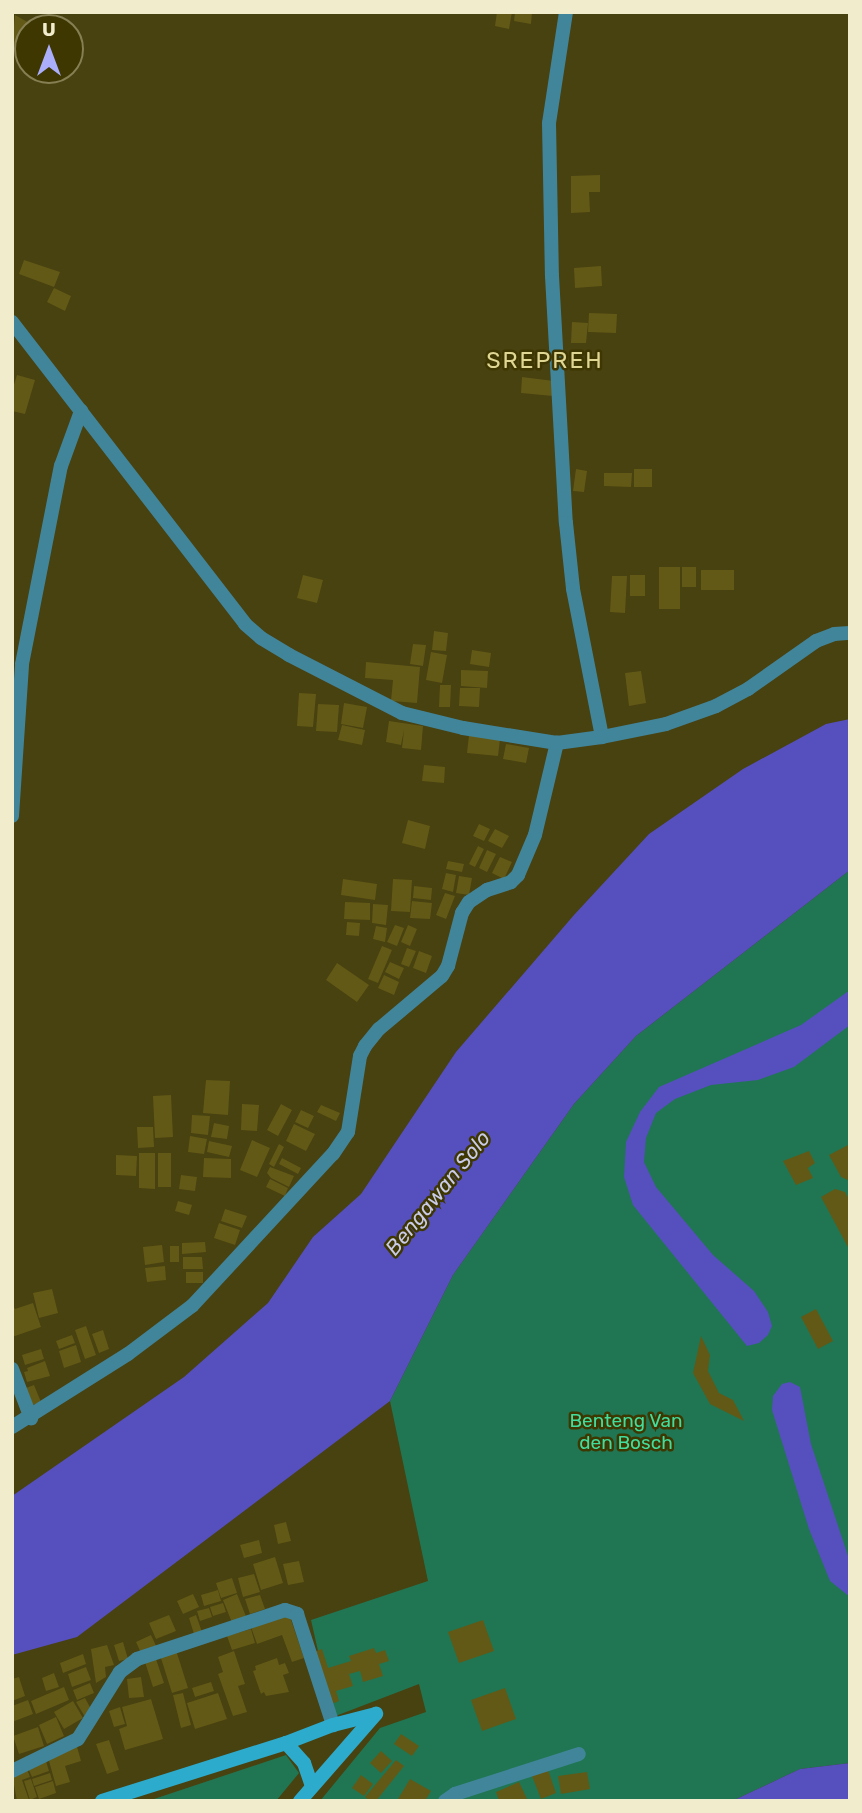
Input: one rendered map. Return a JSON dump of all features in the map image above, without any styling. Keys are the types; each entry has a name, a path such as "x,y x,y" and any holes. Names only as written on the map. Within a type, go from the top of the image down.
{"street":[{"path":"566,12 550,123 552,276 566,523 573,589 602,737"},
{"path":"12,322 245,624 261,638 402,713 463,728 557,743 602,737 666,724 716,706 748,689 824,637 850,633"},
{"path":"12,816 22,664 61,466 80,411"},
{"path":"12,1427 31,1418 128,1354 192,1306 333,1154 348,1132 360,1056 365,1046 379,1029 442,976 452,956 462,914 469,902 488,890 511,882 518,875 535,835 557,743"},
{"path":"12,1369 31,1418"},
{"path":"12,1771 78,1739 120,1672 136,1660 285,1610 297,1614 332,1725"},
{"path":"102,1801 286,1743 332,1725 376,1714 300,1801"},
{"path":"286,1743 304,1763 312,1787"},
{"path":"445,1801 455,1794 579,1754"}],"green space":[{"name":"Benteng Van den Bosch","path":"850,870 850,1763 800,1769 732,1801 320,1801 380,1728 426,1712 419,1684 333,1717 311,1620 428,1581 390,1401 453,1275 574,1104 636,1036"},
{"path":"286,1755 299,1773 276,1801 148,1801"}],"water":[{"name":"Bengawan Solo","path":"850,719 850,870 636,1036 574,1104 453,1275 390,1401 77,1637 12,1655 12,1496 184,1377 268,1303 313,1237 361,1194 456,1052 574,915 649,834 743,769 826,724"},
{"path":"850,990 850,1025 794,1067 758,1080 711,1085 675,1099 656,1113 646,1138 644,1162 656,1187 713,1255 754,1291 768,1312 772,1326 768,1335 759,1343 747,1346 633,1205 624,1177 626,1142 640,1112 659,1087 801,1025"},
{"path":"790,1382 800,1387 811,1444 850,1562 850,1597 830,1581 809,1529 772,1410 773,1396 782,1384"},
{"path":"850,1763 850,1801 732,1801 800,1769"}],"building":[{"path":"497,12 512,12 509,29 495,26"},
{"path":"515,12 532,12 531,24 514,21"},
{"path":"600,175 600,192 589,192 590,212 571,213 571,176"},
{"path":"24,260 60,272 54,287 19,274"},
{"path":"601,266 602,286 575,288 574,268"},
{"path":"54,288 71,296 65,311 47,302"},
{"path":"589,313 617,314 616,333 588,332"},
{"path":"572,322 588,323 586,343 571,343"},
{"path":"17,375 35,380 25,414 12,411 12,391"},
{"path":"522,377 554,381 553,396 521,393"},
{"path":"576,469 587,471 584,492 573,491"},
{"path":"634,469 652,469 652,487 634,487"},
{"path":"604,473 632,473 631,487 604,486"},
{"path":"659,567 680,567 680,609 659,609"},
{"path":"682,567 696,567 696,587 682,587"},
{"path":"701,570 734,570 734,590 701,590"},
{"path":"303,575 323,580 317,603 297,598"},
{"path":"630,575 645,575 645,596 630,596"},
{"path":"612,576 627,576 625,613 610,612"},
{"path":"434,631 448,633 446,651 432,650"},
{"path":"413,644 426,645 423,666 410,664"},
{"path":"472,650 491,653 489,667 470,664"},
{"path":"431,652 447,655 442,683 426,680"},
{"path":"366,662 420,667 417,703 391,701 393,680 365,678"},
{"path":"461,670 488,671 487,688 461,686"},
{"path":"641,671 646,703 629,706 625,673"},
{"path":"440,685 451,685 450,707 439,707"},
{"path":"460,688 480,688 479,707 459,706"},
{"path":"299,693 316,694 313,727 297,726"},
{"path":"344,703 367,707 363,728 341,724"},
{"path":"318,704 339,705 337,732 316,731"},
{"path":"389,721 423,726 421,750 402,748 404,730 401,745 386,742"},
{"path":"342,725 365,730 362,745 338,740"},
{"path":"469,735 500,739 498,756 467,753"},
{"path":"506,744 529,748 526,763 503,759"},
{"path":"424,765 445,767 444,783 422,781"},
{"path":"408,820 430,826 425,849 402,843"},
{"path":"479,824 490,829 484,841 473,836"},
{"path":"495,829 509,836 502,848 488,841"},
{"path":"478,846 484,849 475,867 469,864"},
{"path":"487,850 496,854 487,872 479,868"},
{"path":"500,857 512,862 504,879 492,873"},
{"path":"448,861 464,864 462,872 446,869"},
{"path":"446,873 456,875 453,892 442,889"},
{"path":"459,876 472,878 469,895 456,893"},
{"path":"343,879 377,884 375,900 341,895"},
{"path":"393,879 412,880 410,912 391,911"},
{"path":"414,886 432,888 431,900 413,898"},
{"path":"445,893 455,896 446,919 436,915"},
{"path":"412,901 432,903 430,919 410,918"},
{"path":"345,902 370,903 370,920 344,919"},
{"path":"373,904 388,905 386,925 372,923"},
{"path":"347,922 360,923 359,936 346,935"},
{"path":"395,925 404,928 397,946 387,942"},
{"path":"408,925 417,929 410,946 401,942"},
{"path":"376,926 387,928 385,942 373,939"},
{"path":"382,946 392,950 378,983 368,979"},
{"path":"407,948 416,951 409,967 401,964"},
{"path":"419,951 432,956 426,973 413,968"},
{"path":"390,962 404,968 399,979 385,972"},
{"path":"337,963 369,985 357,1002 326,980"},
{"path":"384,975 399,982 394,995 378,988"},
{"path":"206,1080 230,1081 228,1115 203,1113"},
{"path":"171,1095 173,1137 155,1138 153,1096"},
{"path":"242,1104 259,1105 257,1131 241,1130"},
{"path":"281,1104 292,1110 278,1136 267,1130"},
{"path":"321,1105 340,1113 336,1121 317,1112"},
{"path":"301,1110 314,1116 308,1128 295,1122"},
{"path":"192,1115 210,1116 208,1135 191,1133"},
{"path":"214,1123 229,1126 227,1139 211,1137"},
{"path":"294,1124 315,1134 306,1151 286,1141"},
{"path":"137,1127 153,1127 154,1147 138,1148"},
{"path":"190,1136 207,1139 204,1154 188,1152"},
{"path":"252,1140 270,1148 257,1177 240,1170"},
{"path":"209,1141 232,1146 229,1157 207,1152"},
{"path":"279,1144 284,1147 274,1167 269,1164"},
{"path":"850,1144 850,1181 841,1177 829,1155"},
{"path":"809,1151 815,1163 808,1168 813,1178 796,1185 783,1161"},
{"path":"139,1153 155,1153 155,1189 139,1188"},
{"path":"158,1153 171,1153 171,1187 158,1187"},
{"path":"116,1155 137,1156 136,1176 116,1175"},
{"path":"204,1158 231,1159 231,1178 203,1177"},
{"path":"282,1158 301,1168 298,1174 279,1164"},
{"path":"270,1167 294,1176 289,1187 271,1178 267,1173"},
{"path":"181,1175 197,1177 195,1191 179,1189"},
{"path":"270,1179 288,1188 285,1196 266,1187"},
{"path":"835,1189 845,1192 850,1201 850,1251 821,1197"},
{"path":"178,1201 192,1205 189,1215 175,1211"},
{"path":"225,1209 247,1216 242,1228 221,1221"},
{"path":"219,1223 240,1230 235,1245 214,1238"},
{"path":"205,1242 206,1252 182,1254 182,1243"},
{"path":"162,1245 164,1262 145,1265 143,1247"},
{"path":"170,1246 179,1246 179,1262 170,1262"},
{"path":"183,1257 202,1257 203,1269 183,1269"},
{"path":"165,1266 166,1280 147,1282 145,1268"},
{"path":"186,1272 203,1272 203,1283 186,1283"},
{"path":"52,1289 58,1313 39,1318 33,1293"},
{"path":"12,1303 15,1309 33,1303 41,1327 12,1337"},
{"path":"816,1309 833,1341 818,1349 801,1317"},
{"path":"86,1326 96,1355 85,1359 75,1330"},
{"path":"103,1330 109,1349 99,1353 92,1334"},
{"path":"72,1335 75,1343 59,1349 56,1341"},
{"path":"701,1336 710,1355 708,1371 719,1393 733,1400 744,1421 710,1404 693,1373"},
{"path":"76,1345 81,1362 64,1368 59,1351"},
{"path":"41,1349 44,1359 25,1365 22,1355"},
{"path":"45,1361 50,1376 27,1382 24,1372 28,1371 27,1368"},
{"path":"34,1385 41,1402 33,1405 26,1388"},
{"path":"286,1522 291,1541 278,1544 274,1525"},
{"path":"259,1540 262,1553 244,1558 240,1545"},
{"path":"275,1557 283,1583 261,1590 253,1564"},
{"path":"299,1561 304,1582 288,1585 283,1564"},
{"path":"254,1574 260,1592 243,1597 238,1578"},
{"path":"232,1578 237,1593 221,1598 216,1583"},
{"path":"218,1590 221,1601 204,1606 201,1595"},
{"path":"193,1594 199,1607 183,1614 177,1601"},
{"path":"237,1594 247,1619 233,1625 223,1600"},
{"path":"260,1595 265,1609 250,1614 245,1599"},
{"path":"223,1603 226,1612 213,1616 210,1607"},
{"path":"209,1608 212,1617 200,1621 197,1611"},
{"path":"289,1614 304,1658 292,1662 282,1635 257,1644 251,1627"},
{"path":"169,1615 176,1631 156,1639 149,1623"},
{"path":"196,1615 202,1632 194,1634 189,1618"},
{"path":"483,1620 494,1651 459,1663 448,1632"},
{"path":"251,1629 255,1643 232,1650 227,1636"},
{"path":"151,1635 157,1648 142,1655 136,1642"},
{"path":"123,1642 128,1659 119,1661 114,1645"},
{"path":"107,1645 114,1665 105,1667 106,1677 96,1683 91,1649"},
{"path":"374,1648 376,1653 385,1650 389,1661 379,1664 383,1676 363,1682 360,1671 349,1674 353,1686 336,1691 339,1701 329,1705 313,1652 322,1649 328,1668 351,1661 349,1656"},
{"path":"176,1650 188,1688 172,1693 160,1655"},
{"path":"234,1651 245,1684 238,1686 247,1712 233,1716 218,1674 223,1672 218,1657"},
{"path":"83,1654 86,1664 63,1673 60,1663"},
{"path":"277,1658 279,1665 285,1663 289,1673 283,1675 289,1692 266,1696 264,1692 261,1694 253,1671 256,1670 255,1666"},
{"path":"156,1659 164,1683 153,1687 145,1662"},
{"path":"86,1667 91,1680 72,1687 68,1674"},
{"path":"54,1673 59,1687 46,1691 42,1678"},
{"path":"19,1677 25,1696 12,1701 12,1679"},
{"path":"141,1677 144,1697 129,1698 127,1679"},
{"path":"211,1682 214,1691 195,1697 192,1688"},
{"path":"90,1683 94,1693 77,1700 73,1690"},
{"path":"64,1687 69,1700 36,1714 31,1701"},
{"path":"505,1688 516,1719 482,1731 471,1700"},
{"path":"183,1693 191,1725 181,1728 173,1695"},
{"path":"218,1693 227,1719 195,1729 187,1703"},
{"path":"85,1698 91,1709 85,1717 76,1702"},
{"path":"151,1699 163,1739 125,1750 119,1729 127,1726 122,1707"},
{"path":"28,1700 33,1714 12,1722 12,1706"},
{"path":"73,1701 83,1718 64,1729 54,1712"},
{"path":"120,1707 125,1724 114,1727 109,1711"},
{"path":"56,1717 64,1736 47,1744 39,1725"},
{"path":"38,1727 44,1746 19,1754 13,1736"},
{"path":"401,1734 419,1746 412,1756 394,1744"},
{"path":"109,1740 119,1770 107,1774 96,1744"},
{"path":"76,1743 81,1761 65,1766 70,1782 56,1786 49,1761"},
{"path":"381,1751 392,1761 381,1773 370,1763"},
{"path":"396,1760 404,1766 376,1801 370,1801 365,1797"},
{"path":"46,1761 49,1771 32,1777 28,1768"},
{"path":"27,1769 30,1777 22,1780 29,1800 17,1801 12,1774"},
{"path":"548,1770 556,1793 541,1799 532,1776"},
{"path":"587,1772 590,1789 561,1794 558,1776"},
{"path":"50,1773 52,1780 34,1786 32,1779"},
{"path":"361,1775 373,1784 364,1796 352,1788"},
{"path":"31,1779 37,1797 30,1800 24,1781"},
{"path":"410,1779 431,1791 425,1801 398,1799"},
{"path":"53,1781 56,1793 39,1799 35,1787"},
{"path":"519,1782 528,1801 499,1801 496,1792"}],"district":[{"name":"SREPREH","path":"545,360"}]}
